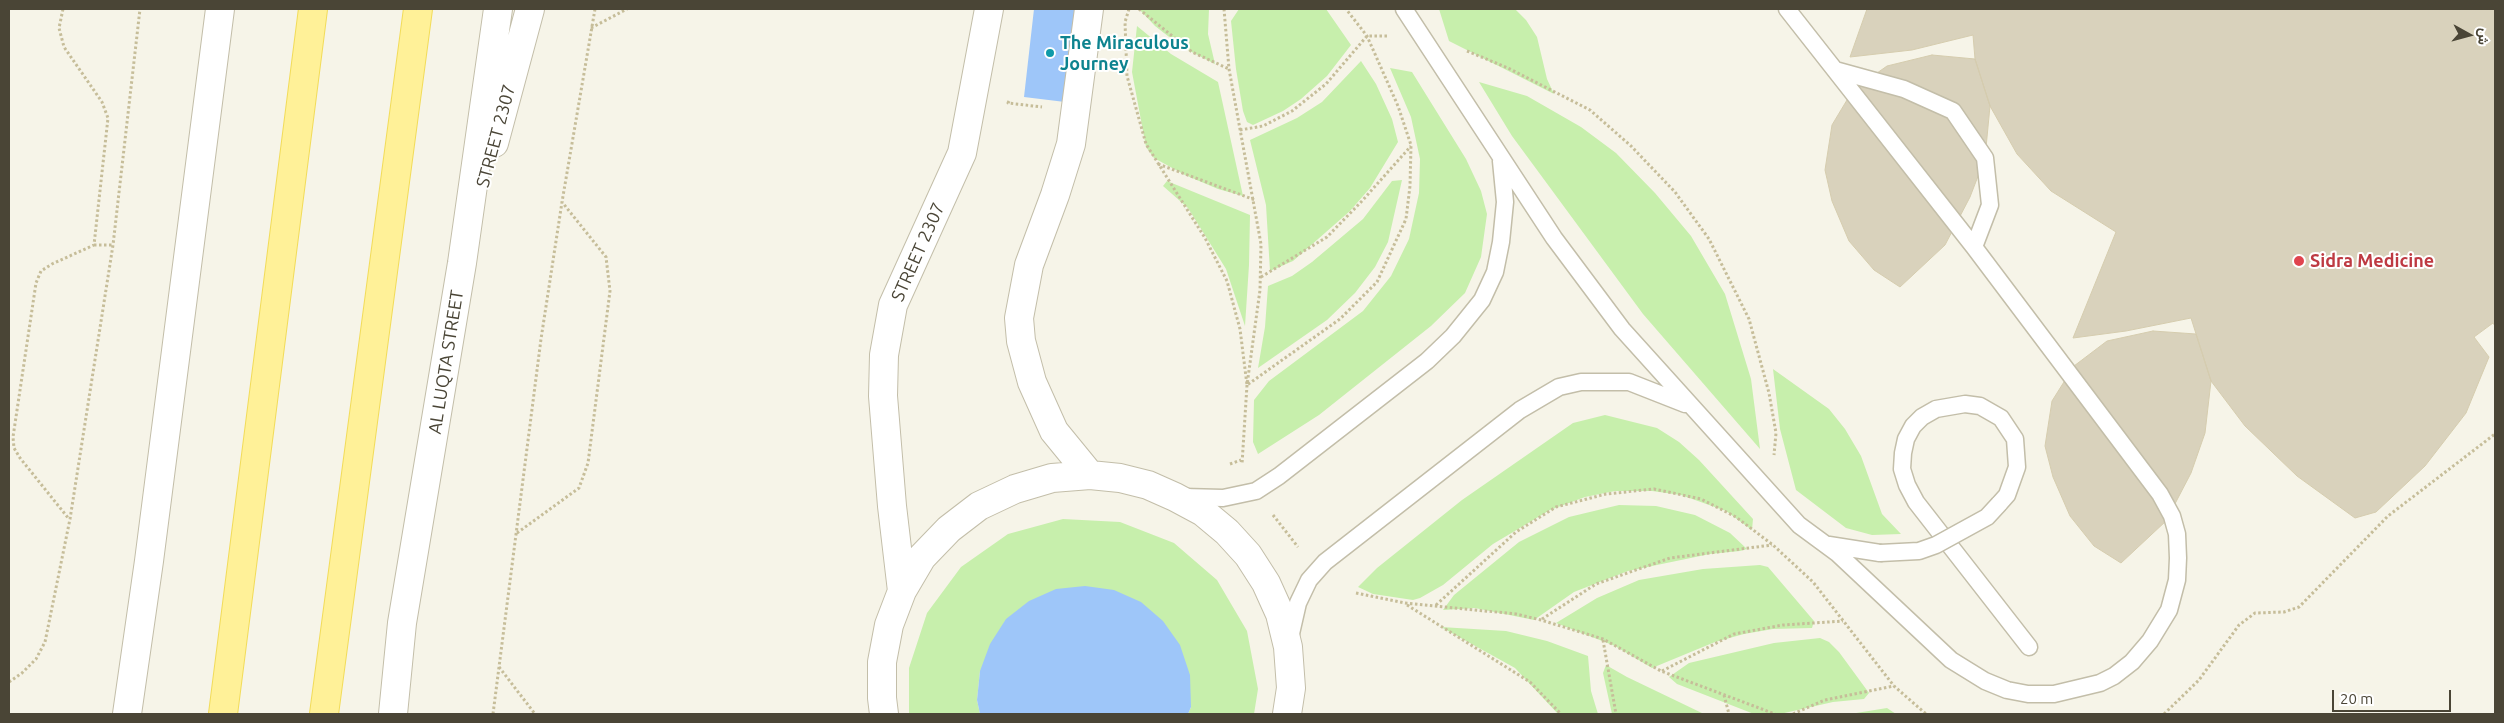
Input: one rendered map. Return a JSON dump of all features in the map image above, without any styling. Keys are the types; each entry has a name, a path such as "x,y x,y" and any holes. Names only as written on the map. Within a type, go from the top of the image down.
{"main road":[{"path":"223,714 313,9"},
{"path":"324,714 418,9"}],"street":[{"path":"127,714 150,552 220,9"},
{"name":"AL LUQTA STREET","path":"393,714 402,622 462,263 498,9"},
{"name":"STREET 2307","path":"462,263 530,9"},
{"name":"STREET 2307","path":"902,591 892,506 883,396 884,355 893,305 962,153 989,9"},
{"path":"1089,9 1071,144 1055,196 1029,265 1019,318 1021,341 1032,382 1054,431 1090,475"},
{"path":"884,714 882,662 889,625 902,591 922,557 949,529 980,506 1014,489 1052,478 1090,475 1120,478 1148,485 1175,496 1203,512 1227,532 1248,555 1266,583 1280,614 1288,647 1291,688 1287,714"}],"lane":[{"path":"1408,12 1554,238 1622,329 1799,524 1824,544 1950,660 1985,681 2007,690 2028,694 2054,694 2076,690 2114,676 2132,662 2150,642 2169,610 2177,580 2178,558 2177,534 2172,516 2154,486 1974,247 1787,9"},
{"path":"1835,70 1904,89 1953,111 1985,158 1990,205 1974,247"},
{"path":"1175,496 1223,498 1256,491 1279,476 1411,373 1453,336 1482,300 1495,272 1501,242 1505,202 1501,158"},
{"path":"1288,647 1298,603 1309,580 1325,562 1520,410 1559,387 1581,382 1629,382 1689,405"},
{"path":"1824,544 1880,553 1919,551 1936,545 1979,522 2007,495 2017,467 2014,439 2001,418 1980,406 1965,404 1936,409 1922,417 1913,426 1906,439 1902,453 1902,469 1907,485 1916,502 2029,647"}],"path":[{"path":"63,9 59,28 64,47 102,102 108,118 94,245"},
{"path":"9,682 22,673 36,659 45,642 70,519 113,245 140,9"},
{"path":"493,714 541,339 595,9"},
{"path":"591,29 627,9"},
{"path":"1129,9 1125,22 1127,76 1146,144 1205,238 1227,281 1240,329 1247,385"},
{"path":"1140,9 1192,52 1228,69"},
{"path":"1224,9 1228,69 1255,200 1261,244 1260,278 1252,362 1247,385 1242,470"},
{"path":"1225,15 1228,9"},
{"path":"1247,385 1340,319 1377,282 1406,219 1410,186 1411,146 1398,106 1367,36 1346,9"},
{"path":"1240,130 1263,126 1292,110 1326,84 1367,36 1390,36"},
{"path":"1460,48 1508,68 1590,110 1631,146 1675,192 1709,239 1749,319 1769,393 1776,433 1774,463"},
{"path":"1008,103 1048,108"},
{"path":"1260,278 1327,237 1411,146"},
{"path":"1158,164 1255,200"},
{"path":"516,533 579,488 588,464 610,291 606,257 562,202"},
{"path":"70,519 14,448 13,437 36,283 41,271 52,264 94,245 113,245"},
{"path":"2164,714 2199,680 2239,625 2255,613 2284,612 2299,607 2388,516 2495,434"},
{"path":"1436,605 1516,532 1556,507 1606,494 1654,489 1701,499 1736,517 1773,545 1813,582 1894,686 1926,714"},
{"path":"1272,513 1299,549"},
{"path":"1772,536 1773,545"},
{"path":"1541,620 1596,584 1670,558 1773,545"},
{"path":"1356,593 1405,603 1516,614 1541,620 1603,639 1661,671 1775,714"},
{"path":"1405,603 1530,682 1560,714"},
{"path":"1661,671 1734,634 1783,625 1843,621"},
{"path":"1603,639 1616,714"},
{"path":"499,667 535,714"},
{"path":"1793,714 1825,700 1894,686"},
{"path":"1724,695 1728,714"}],"green space":[{"path":"1139,9 1209,9 1208,34 1215,64 1182,47 1155,26"},
{"path":"1239,9 1326,9 1351,45 1327,76 1301,99 1283,111 1253,125 1247,122 1243,111 1236,69 1231,21"},
{"path":"1439,9 1515,9 1526,20 1537,37 1547,79 1554,94 1449,41"},
{"path":"1137,26 1171,54 1218,82 1243,196 1218,189 1185,175 1154,158 1146,147 1132,72"},
{"path":"1361,61 1376,84 1392,119 1398,142 1370,188 1350,211 1293,261 1270,271 1266,205 1250,140 1297,118 1322,102"},
{"path":"1390,68 1412,72 1466,159 1481,191 1487,214 1481,257 1465,293 1431,326 1319,415 1258,454 1253,442 1254,400 1269,381 1363,311 1391,276 1409,239 1419,193 1420,159 1411,117"},
{"path":"1479,82 1527,96 1581,127 1616,153 1655,193 1691,236 1725,294 1751,379 1760,449 1643,314 1512,136"},
{"path":"1402,180 1388,242 1375,267 1355,293 1327,320 1258,368 1265,327 1268,286 1292,276 1312,262 1363,219 1392,181"},
{"path":"1167,181 1250,215 1245,326 1226,269 1188,208 1163,186"},
{"path":"1773,369 1829,409 1845,429 1861,456 1882,514 1901,534 1872,535 1846,528 1796,490 1780,429"},
{"path":"1605,415 1657,428 1679,442 1699,460 1753,519 1752,530 1726,511 1681,495 1652,491 1615,491 1585,497 1550,510 1493,544 1443,585 1420,598 1413,600 1373,594 1358,587 1377,568 1462,500 1573,423"},
{"path":"1619,505 1656,506 1695,515 1730,533 1747,549 1710,554 1628,571 1574,592 1534,620 1475,608 1443,610 1454,595 1519,542 1569,517"},
{"path":"1063,519 1120,522 1174,543 1217,580 1247,631 1258,689 1254,714 1188,714 1191,707 980,671 977,700 980,714 909,714 909,668 927,613 961,567 1008,534"},
{"path":"1760,565 1768,567 1814,621 1812,628 1773,629 1744,634 1715,642 1652,668 1615,646 1556,623 1597,598 1639,580 1703,569"},
{"path":"1441,627 1506,631 1547,641 1588,656 1591,691 1598,714 1558,714 1515,668"},
{"path":"1820,638 1829,642 1839,652 1869,693 1864,699 1833,702 1780,714 1754,714 1677,684 1669,677 1689,663 1774,643"},
{"path":"1606,665 1704,714 1612,714 1603,673"},
{"path":"1887,708 1896,714 1850,714"}],"water":[{"name":"The Miraculous Journey","path":"1034,9 1076,9 1065,102 1024,97"},
{"path":"1085,586 1114,590 1141,602 1163,621 1180,645 1190,675 1191,707 1188,714 980,714 977,700 980,671 990,644 1006,619 1029,601 1056,589"}],"building":[{"name":"Sidra Medicine","path":"1867,9 2495,9 2495,326 2493,323 2474,337 2489,357 2466,413 2425,466 2376,512 2355,518 2297,476 2245,426 2211,381 2191,318 2126,331 2073,338 2116,232 2051,191 2017,154 1990,106 1975,59 1973,35 1912,50 1850,57"},
{"path":"1932,55 1975,59 1990,106 1985,158 1970,197 1945,245 1900,287 1874,270 1849,241 1832,201 1825,170 1832,125 1853,90 1887,66"},
{"path":"2153,331 2196,334 2211,381 2205,433 2191,473 2166,521 2121,563 2094,546 2070,516 2053,477 2045,446 2052,401 2074,366 2107,341"}],"place":[{"name":"The Miraculous Journey","path":"1050,53"},
{"name":"Sidra Medicine","path":"2299,261"}]}
